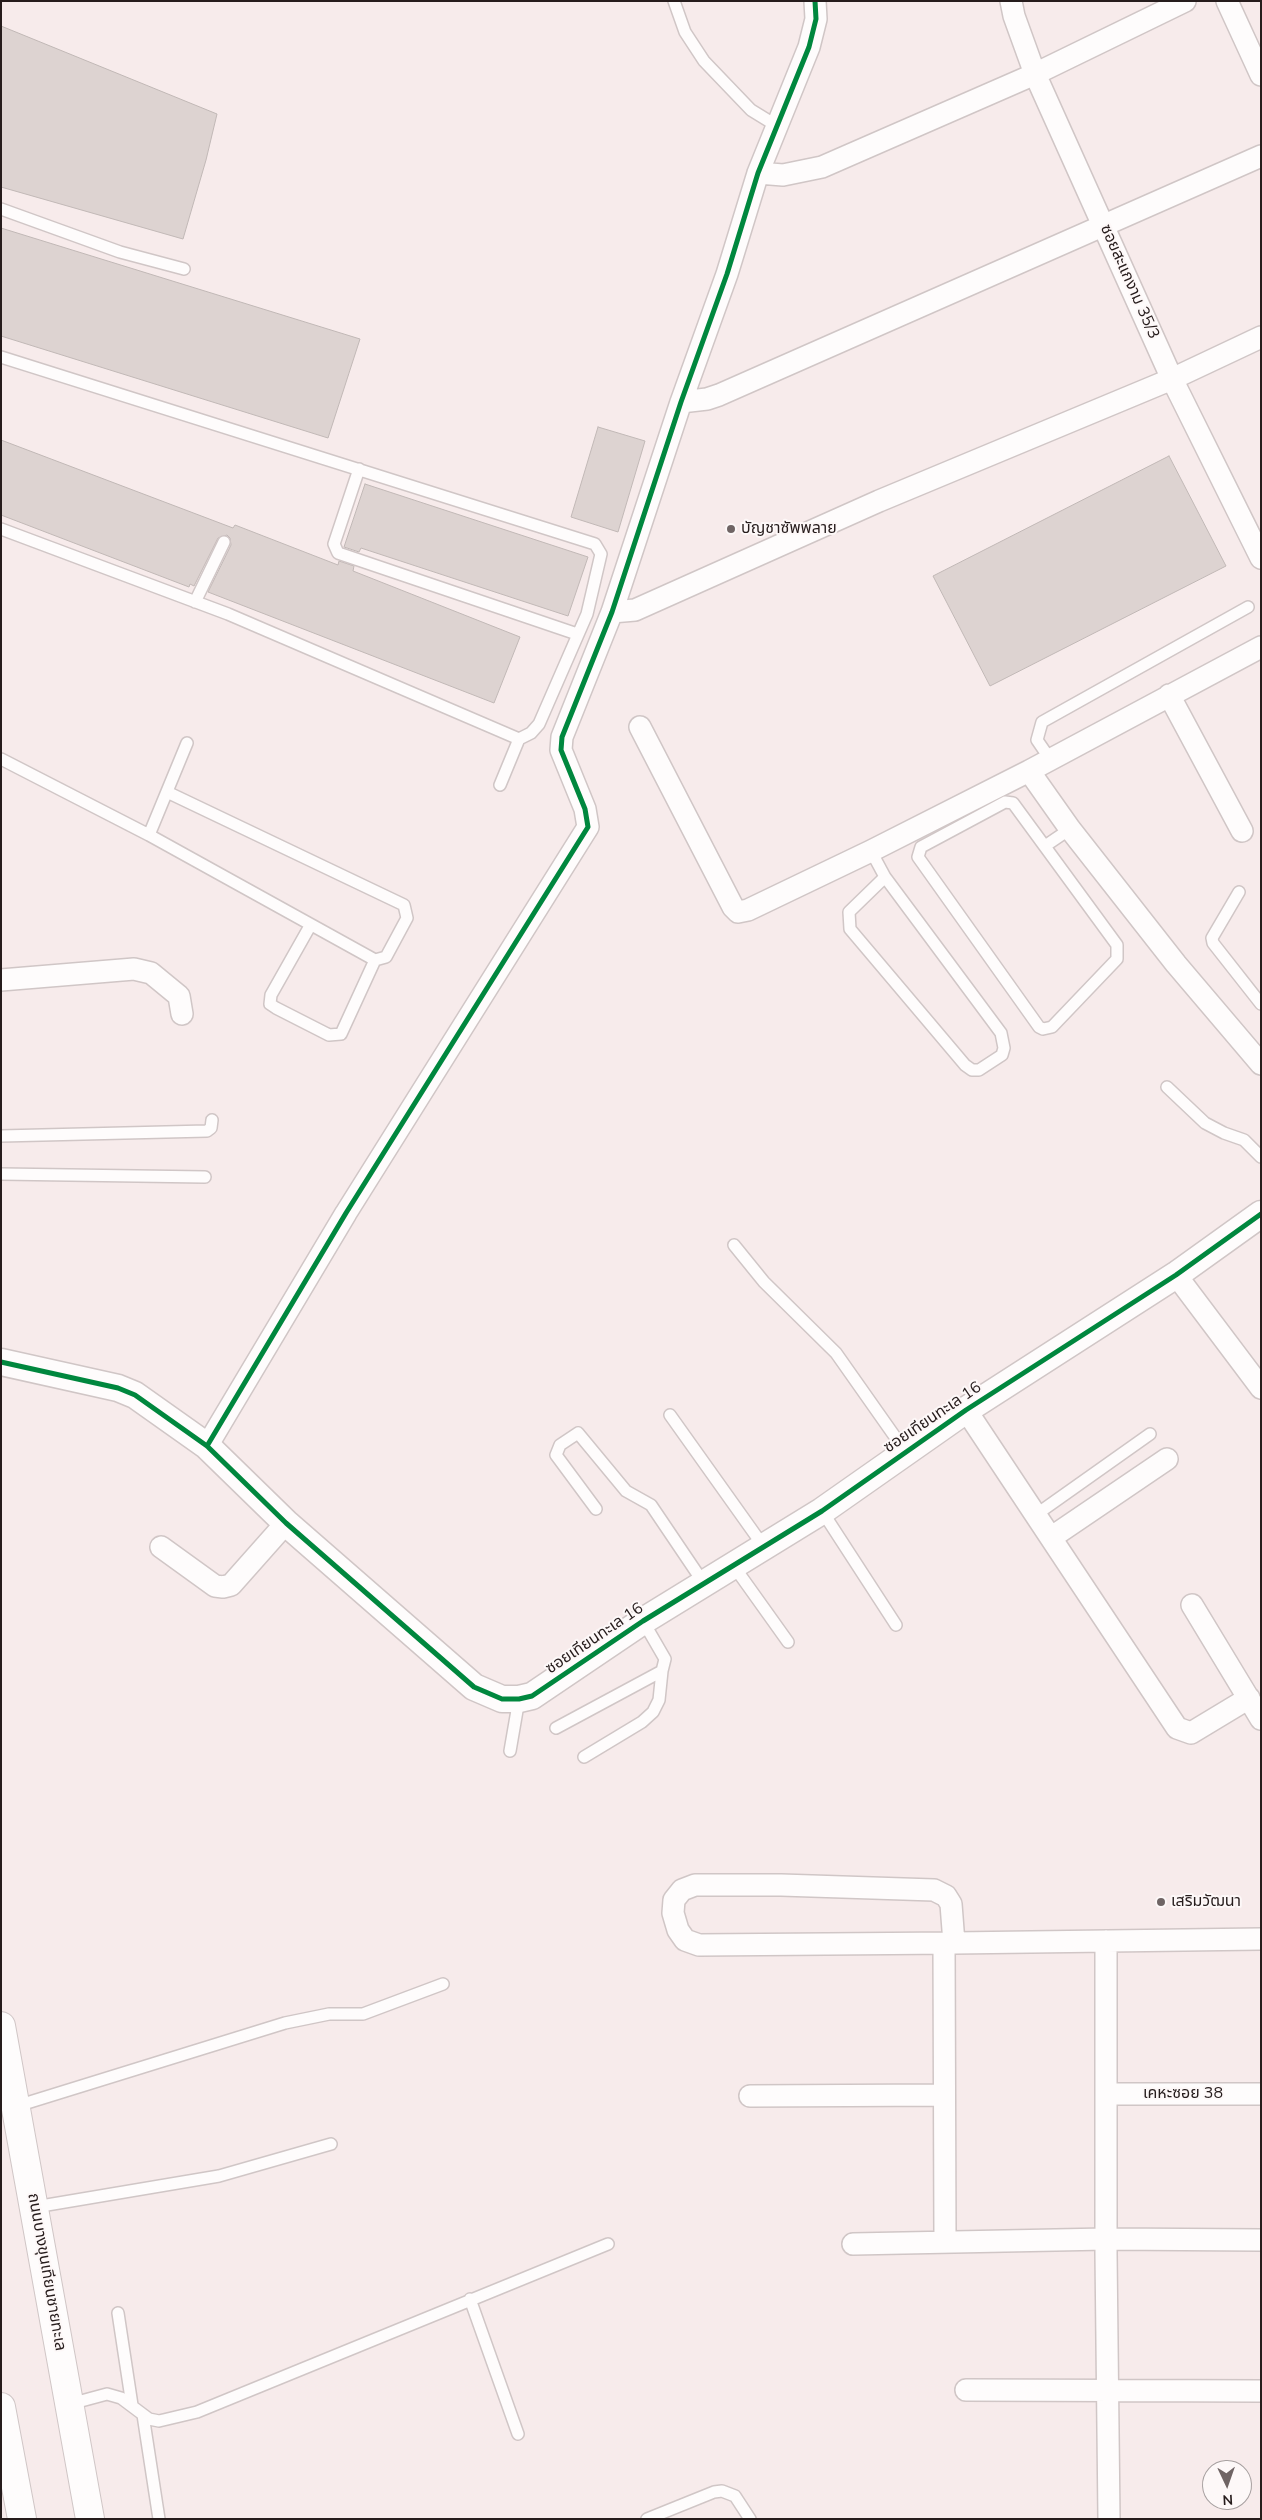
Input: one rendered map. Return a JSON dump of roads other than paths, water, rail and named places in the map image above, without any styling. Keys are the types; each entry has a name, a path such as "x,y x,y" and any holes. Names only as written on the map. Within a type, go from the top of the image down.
{"main road":[{"name":"ถนนบางขุนเทียนชายทะเล","path":"1,2026 17,2106 90,2519"},
{"path":"2,2411 22,2519"}],"street":[{"path":"206,1446 346,1213 588,827 585,809 561,750 562,737 612,612 681,402 727,274 758,173 809,47 816,19 815,1"},
{"name":"ซอยสะแกงาม 35/3","path":"1011,1 1014,16 1035,74 1172,379 1261,558"},
{"path":"758,173 783,175 822,167 1035,74 1185,1"},
{"path":"1227,1 1261,75"},
{"path":"681,402 707,399 719,395 1105,227 1261,156"},
{"path":"612,612 635,610 879,501 1172,379 1261,337"},
{"path":"640,727 733,907 738,912 748,910 871,851 1261,647"},
{"path":"1169,695 1242,831"},
{"path":"1029,770 1070,829 1176,964 1261,1064"},
{"path":"1,980 134,969 151,973 179,996 182,1014"},
{"name":"ซอยเทียนทะเล 16","path":"519,1699 532,1696 643,1621 822,1511 905,1451 1176,1275 1261,1214"},
{"path":"1176,1275 1261,1388"},
{"path":"1,1362 118,1388 135,1395 206,1446 286,1523 474,1687 502,1699 519,1699"},
{"path":"966,1410 1037,1514 1177,1728 1191,1733 1248,1698"},
{"path":"1052,1537 1167,1459"},
{"path":"161,1547 215,1586 223,1587 231,1585 286,1523"},
{"path":"1192,1605 1261,1719"},
{"path":"945,2242 944,2095 949,1943 951,1904 946,1896 934,1890 781,1885 695,1885 682,1890 674,1900 673,1913 678,1930 685,1940 699,1945 949,1943 1261,1939"},
{"path":"1106,1941 1106,2239 1109,2519"},
{"name":"เคหะซอย 38","path":"1106,2094 1261,2094"},
{"path":"750,2096 944,2095"},
{"path":"853,2244 1106,2239 1261,2240"},
{"path":"966,2390 1261,2391"}],"lane":[{"path":"674,1 686,32 704,61 751,110 777,126"},
{"path":"1,209 120,252 184,270"},
{"path":"1,357 595,544 601,554 587,614 539,724 531,733 519,739 500,785"},
{"path":"359,469 334,544 338,554 577,634"},
{"path":"1,529 195,602 519,739"},
{"path":"195,602 224,542"},
{"path":"1050,758 1037,740 1042,722 1248,607"},
{"path":"149,835 187,744"},
{"path":"1,759 149,835 310,926 375,960 386,957 407,918 404,905 167,792"},
{"path":"1008,802 1013,803 1045,846 1117,945 1118,952 1116,959 1056,1023 1052,1027 1043,1029 1038,1027 920,862 918,851 920,847 1008,802"},
{"path":"1045,846 1070,829"},
{"path":"871,851 885,878 1001,1033 1004,1048 1002,1055 979,1070 972,1070 965,1065 850,929 849,912 885,878"},
{"path":"1238,892 1212,938 1213,943 1261,1004"},
{"path":"310,926 271,995 270,1004 276,1008 328,1035 341,1034 375,960"},
{"path":"1166,1087 1205,1123 1224,1133 1244,1140 1261,1157"},
{"path":"1,1136 207,1131 211,1128 212,1120"},
{"path":"1,1174 206,1177"},
{"path":"734,1245 764,1282 836,1353 905,1451"},
{"path":"670,1415 764,1547"},
{"path":"596,1509 556,1455 560,1445 578,1434 626,1491 651,1505 704,1585"},
{"path":"1037,1514 1150,1434"},
{"path":"822,1511 896,1626"},
{"path":"733,1565 788,1642"},
{"path":"584,1756 642,1722 653,1712 659,1700 665,1659 643,1621"},
{"path":"556,1728 662,1671"},
{"path":"510,1751 519,1699"},
{"path":"17,2106 285,2023 329,2014 363,2014 444,1984"},
{"path":"35,2207 219,2176 331,2144"},
{"path":"70,2404 107,2394 121,2398 144,2415 159,2421 197,2412 608,2244"},
{"path":"470,2299 518,2434"},
{"path":"118,2313 132,2405"},
{"path":"144,2415 159,2519"},
{"path":"648,2519 714,2492 722,2491 735,2496 750,2519"}],"place":[{"name":"บัญชาซัพพลาย","path":"731,529"},
{"name":"เสริมวัฒนา","path":"1161,1902"}]}
